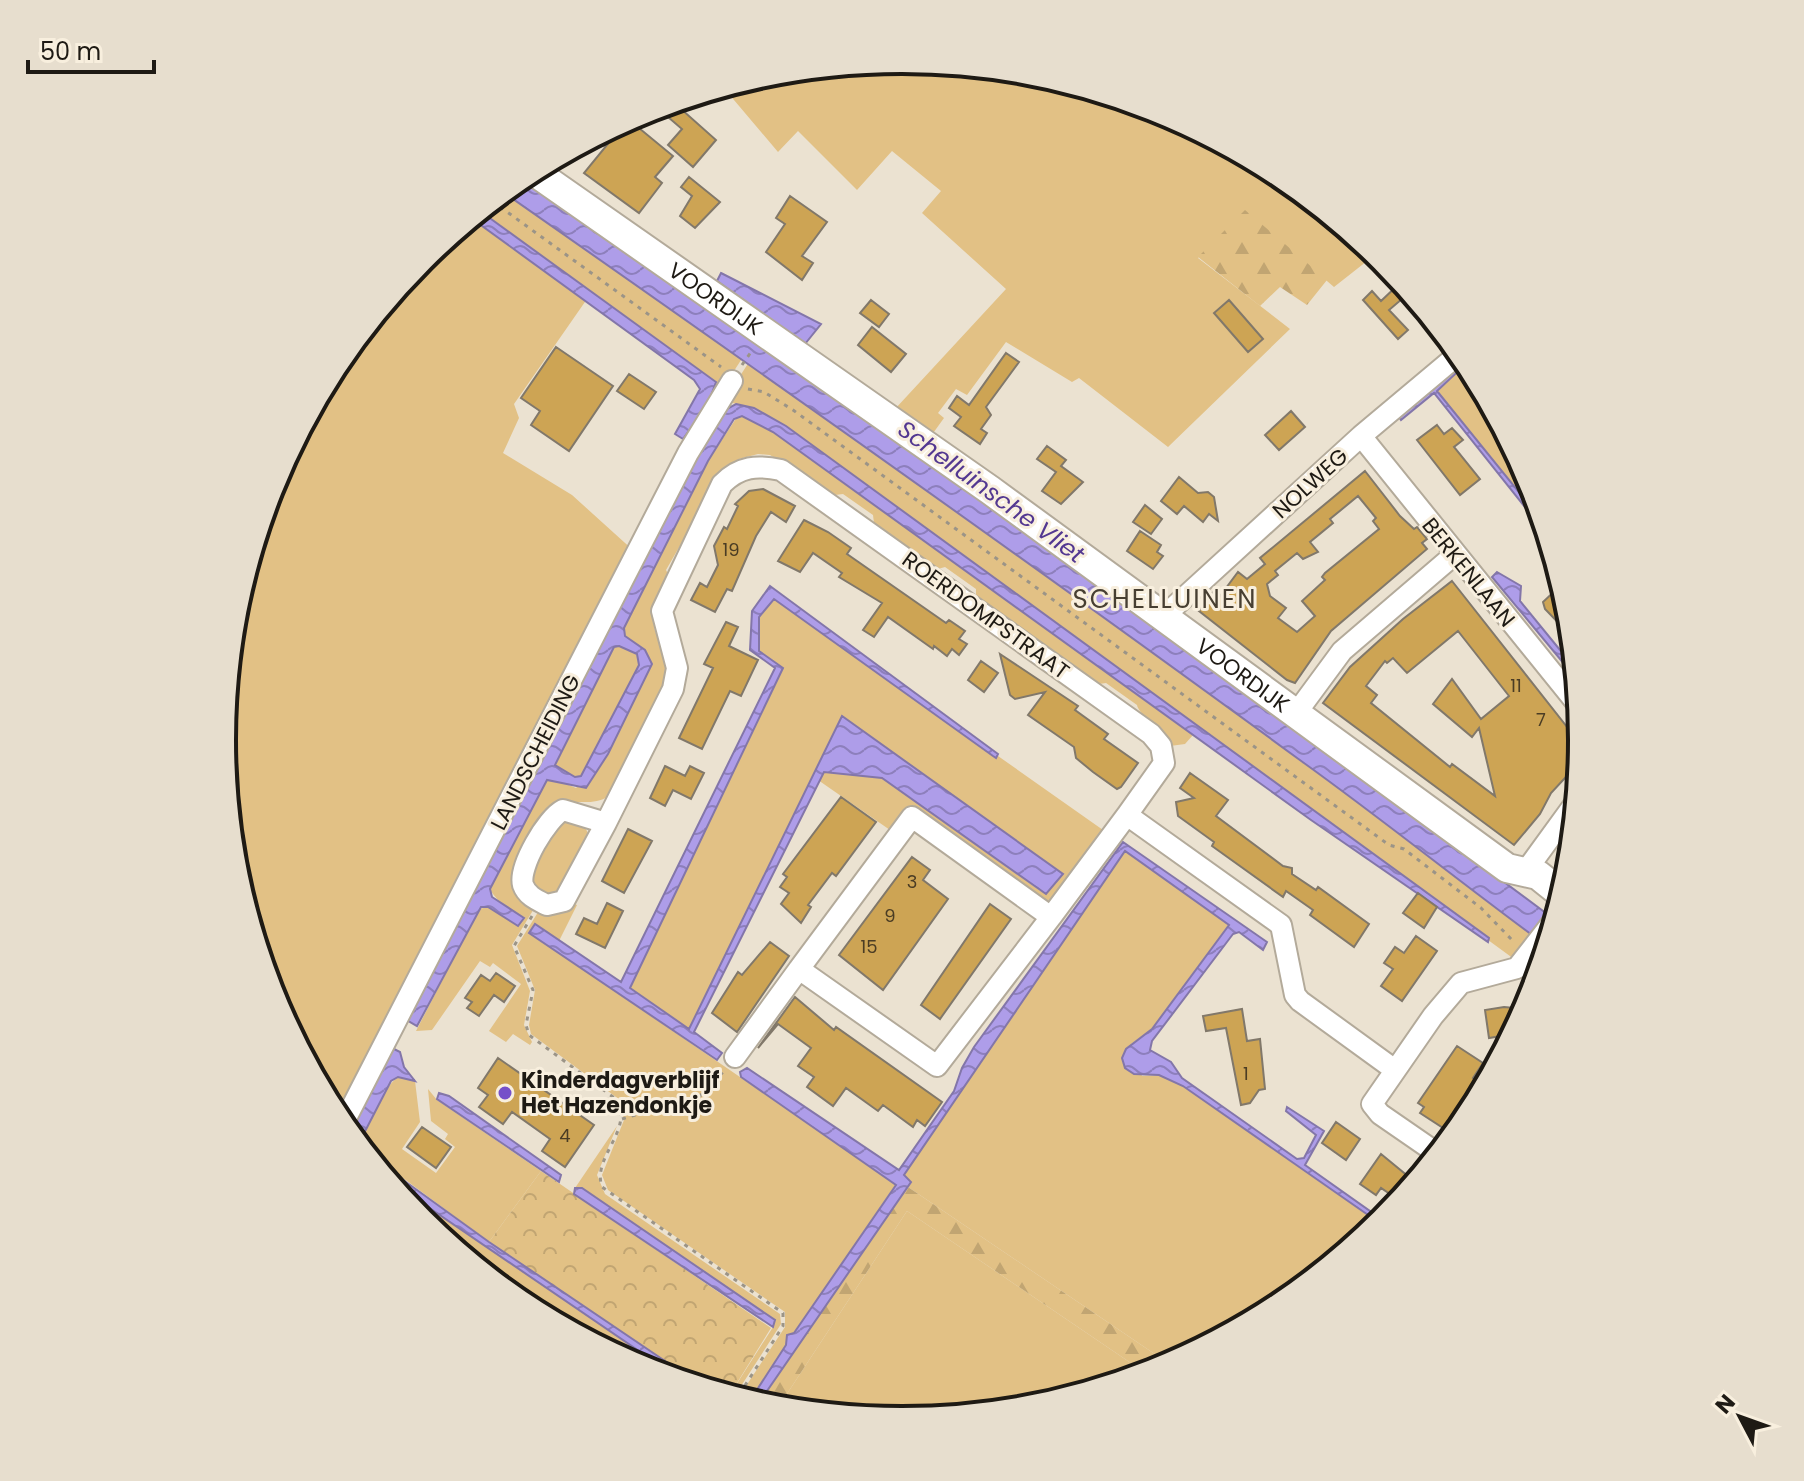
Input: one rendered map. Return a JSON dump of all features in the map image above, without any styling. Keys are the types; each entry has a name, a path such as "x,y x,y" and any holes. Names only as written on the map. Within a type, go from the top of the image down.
{"street":[{"name":"VOORDIJK","path":"544,178 834,379 1297,712 1507,868 1538,875 1552,886"},
{"name":"NOLWEG","path":"1164,616 1361,436 1450,361"},
{"name":"LANDSCHEIDING","path":"349,1112 688,453 732,381"},
{"name":"BERKENLAAN","path":"1361,436 1566,691"},
{"name":"ROERDOMPSTRAAT","path":"541,902 556,905 572,892 677,677 661,619 667,597 722,484 730,476 753,466 781,470 797,478 1151,734 1161,746 1164,763 1127,815"},
{"path":"1297,712 1342,651 1454,555"},
{"path":"541,902 530,897 522,881 548,821 563,810 606,823"},
{"path":"799,969 937,1066 1127,815 1281,925 1295,995 1395,1070"},
{"path":"735,1057 912,817 1051,917"},
{"path":"1525,872 1564,819"},
{"path":"1429,1148 1380,1114 1372,1104 1433,1016 1461,983 1517,968 1537,942"}],"path":[{"path":"502,208 720,365 732,381 764,392 793,410 1389,845 1404,849 1532,948"},
{"path":"541,902 514,946 533,990 526,1025 529,1035 613,1097 622,1119 599,1175 602,1187 783,1313 783,1326 744,1387"},
{"path":"622,1119 705,1093 735,1057"}],"green space":[{"path":"858,75 946,75 1032,87 1116,109 1197,143 1272,186 1308,212 1366,262 1334,287 1245,211 1198,258 1290,329 1168,447 1079,378 1072,382 1006,342 967,395 956,389 938,413 944,418 931,436 895,409 1006,289 922,213 941,191 892,151 857,190 798,131 778,152 731,97 772,87"},
{"path":"514,199 743,357 721,391 715,387 716,382 489,218"},
{"path":"1245,210 1327,280 1307,305 1280,287 1260,306 1198,257"},
{"path":"481,225 587,299 514,404 519,418 503,453 572,495 635,552 344,1104 304,1035 286,996 258,913 248,871 237,784 237,697 241,654 248,610 271,526 286,485 325,407 373,335 401,301"},
{"path":"749,362 1355,799 1533,935 1514,959 786,426 754,408 724,401"},
{"path":"1457,372 1500,446 1522,496 1437,391"},
{"path":"737,417 747,417 773,432 1193,735 1185,744 1170,746 1137,705 1106,683 1099,684 976,596 976,589 945,567 938,569 874,523 873,515 843,494 835,495 770,455 758,454 739,459 723,471 666,570 669,576 652,613 655,631 667,654 667,680 609,796 594,802 564,802 549,808 518,867 535,907 512,945 530,991 524,1025 532,1042 530,1045 513,1034 506,1042 489,1031 521,984 493,963 490,967 480,961 432,1030 416,1031 479,909 488,907 518,925 489,889 547,779 552,778 576,788 608,754 652,664 645,650 625,636 624,628 708,461"},
{"path":"774,598 1103,830 1054,897 1045,902 904,812 890,830 818,780 825,772 882,778 1042,892 1047,893 1063,874 842,716 689,1029 630,988 783,669 759,651 759,617"},
{"path":"619,646 637,654 639,665 581,776 575,777 555,766 614,647"},
{"path":"562,817 583,822 589,836 560,893 547,894 531,883 531,869"},
{"path":"1125,851 1229,925 1152,1029 1131,1044 1142,1076 1159,1075 1183,1086 1369,1216 1308,1269 1272,1295 1235,1318 1157,1356 908,1187 911,1182 904,1175"},
{"path":"572,903 577,905 559,941 536,924 530,933 896,1184 794,1333 787,1335 786,1345 757,1390 745,1388 785,1327 785,1312 608,1190 602,1175 624,1120 620,1100 531,1034 529,1025 535,990 517,946 540,909"},
{"path":"399,1077 415,1081 420,1122 402,1149 436,1173 455,1147 445,1139 448,1134 431,1121 428,1089 437,1100 541,1171 489,1242 394,1171 364,1133 375,1108"},
{"path":"617,1126 597,1175 605,1194 780,1314 781,1324 741,1387 736,1386 773,1327 583,1188 575,1188"},
{"path":"541,1171 771,1328 735,1386 688,1372 672,1366 489,1242"},
{"path":"908,1187 1157,1356 1134,1365 907,1211 785,1396 766,1393"},
{"path":"423,1204 645,1355 569,1318 532,1295 463,1242"},
{"path":"907,1211 1134,1365 1032,1394 946,1406 858,1406 785,1396"}],"water":[{"path":"534,185 1042,544 1546,913 1538,939 1335,785 805,404 513,199"},
{"path":"489,218 716,382 708,404 683,439 675,434 700,389 694,380 480,225"},
{"path":"721,273 821,324 805,344 717,281"},
{"path":"1455,369 1457,372 1437,391 1522,496 1527,510 1434,393 1401,420 1399,417"},
{"path":"736,404 754,408 786,426 1489,938 1488,942 1311,820 773,432 742,416 734,419 708,461 624,628 625,636 645,650 652,664 608,754 586,788 547,780 490,889 492,897 524,918 518,926 488,907 481,907 417,1026 405,1019 534,776 706,437 725,410","holes":["619,646 637,654 639,665 581,776 575,777 555,765 614,647"]},
{"path":"1497,572 1521,586 1520,601 1563,654 1564,664 1492,577"},
{"path":"770,586 998,754 996,758 993,756 774,599 759,617 759,651 783,668 630,988 689,1029 842,716 1063,874 1046,894 882,778 824,772 694,1032 722,1053 717,1060 529,933 535,924 621,982 775,668 750,650 752,611"},
{"path":"1123,842 1267,942 1263,950 1239,932 1233,934 1152,1041 1150,1050 1171,1062 1182,1078 1297,1159 1304,1158 1316,1135 1286,1111 1287,1107 1324,1131 1305,1165 1372,1213 1369,1216 1183,1086 1159,1075 1134,1074 1125,1068 1122,1058 1126,1049 1152,1029 1229,925 1125,851 904,1175 911,1182 766,1393 757,1390 786,1345 787,1335 794,1333 896,1185 741,1077 740,1072 747,1068 899,1170 954,1091 974,1047"},
{"path":"394,1049 400,1052 404,1067 415,1081 398,1077 391,1081 364,1133 354,1120 384,1060"},
{"path":"439,1093 449,1096 561,1175 559,1182 437,1099"},
{"path":"398,1176 672,1366 645,1355 423,1204"},
{"path":"575,1188 582,1188 775,1320 773,1327 574,1194"}],"building":[{"path":"683,111 716,140 693,167 668,145 682,129 668,117"},
{"path":"639,128 673,156 655,177 662,183 639,213 584,173 607,145 602,145"},
{"path":"689,177 720,202 695,228 680,216 692,196 681,187"},
{"path":"790,196 827,222 802,256 813,263 802,280 766,252 785,224 776,218"},
{"path":"1393,290 1401,299 1389,310 1408,330 1398,339 1363,300 1372,291 1381,301"},
{"path":"871,300 889,314 879,327 860,313"},
{"path":"1229,300 1263,339 1248,352 1214,313"},
{"path":"872,327 906,354 891,372 858,345"},
{"path":"556,347 613,386 569,451 531,425 540,411 521,398"},
{"path":"1006,353 1019,362 986,407 991,415 981,429 987,433 980,444 954,426 961,417 949,408 957,396 969,405"},
{"path":"629,374 656,392 644,409 617,391"},
{"path":"1291,411 1305,427 1279,450 1265,435"},
{"path":"1437,425 1444,434 1452,428 1463,440 1454,447 1480,479 1460,495 1417,440"},
{"path":"1047,446 1066,460 1061,466 1083,482 1061,504 1042,491 1056,472 1037,459"},
{"path":"1365,471 1400,516 1414,529 1417,527 1427,539 1422,543 1427,549 1331,631 1295,683 1199,611 1214,591 1220,596 1238,572 1247,579 1265,564 1260,558","holes":["1358,496 1376,518 1373,521 1379,529 1325,573 1322,577 1325,580 1302,601 1315,616 1297,632 1278,618 1286,608 1270,596 1267,584 1278,575 1275,571 1297,553 1303,559 1318,552 1310,542 1333,523 1330,519"]},
{"path":"1179,477 1198,493 1208,492 1214,497 1218,521 1209,514 1203,522 1184,506 1177,514 1161,501"},
{"path":"763,489 795,506 786,522 771,512 756,536 732,591 727,589 715,612 691,600 700,583 707,587 718,565 714,546 724,527 727,529 738,506 735,504 749,491"},
{"path":"1145,505 1162,519 1151,534 1133,522"},
{"path":"804,520 851,548 847,554 946,623 949,620 965,631 959,639 967,644 959,655 952,649 947,656 934,646 933,649 888,617 874,637 863,630 882,603 839,577 842,573 813,553 800,572 778,561"},
{"path":"1140,531 1161,545 1157,552 1163,556 1153,569 1127,551"},
{"path":"1452,581 1568,728 1567,776 1514,845 1323,703 1350,667 1403,619","holes":["1458,631 1509,696 1481,719 1452,679 1433,704 1472,737 1479,728 1495,796 1452,764 1450,767 1371,703 1377,695 1366,686 1385,661 1387,663 1393,658 1407,673"]},
{"path":"1552,593 1558,622 1545,609 1543,602"},
{"path":"726,622 738,627 729,646 758,660 741,696 730,691 702,749 679,738 713,668 704,664"},
{"path":"1000,654 1078,706 1075,710 1108,734 1104,739 1138,763 1121,787 1117,789 1093,772 1076,758 1074,747 1028,715 1045,692 1015,699 1010,695"},
{"path":"981,661 998,673 984,692 968,680"},
{"path":"665,766 685,776 690,766 704,773 691,799 673,790 665,806 650,798"},
{"path":"1190,773 1228,800 1216,816 1283,866 1292,868 1292,874 1316,890 1318,887 1369,924 1354,947 1310,915 1313,910 1286,891 1283,897 1212,846 1214,842 1178,816 1176,802 1194,798 1180,788"},
{"path":"841,797 876,822 836,876 832,873 808,905 811,907 801,923 781,904 789,893 780,887 787,877 783,874"},
{"path":"628,829 652,841 624,893 602,881"},
{"path":"912,857 930,870 923,880 948,899 883,990 839,955"},
{"path":"1418,893 1437,907 1424,928 1403,913"},
{"path":"607,903 623,911 605,948 576,934 584,918 597,924"},
{"path":"990,904 1011,919 940,1019 921,1005"},
{"path":"1416,936 1437,951 1402,1001 1381,986 1393,969 1384,963 1395,947 1404,953"},
{"path":"770,942 789,956 737,1032 712,1013 738,972 742,975"},
{"path":"496,973 515,986 504,1002 494,995 479,1016 467,1008 472,1002 465,998 481,975 490,981"},
{"path":"795,997 834,1030 836,1027 942,1102 925,1126 917,1120 913,1127 883,1105 878,1111 846,1088 833,1106 807,1087 814,1077 798,1066 811,1048 778,1024 758,1048"},
{"path":"1513,1008 1499,1036 1489,1038 1485,1010"},
{"path":"1242,1009 1247,1041 1260,1039 1265,1089 1259,1090 1250,1103 1241,1105 1226,1028 1206,1031 1203,1016"},
{"path":"1457,1046 1483,1063 1444,1128 1420,1113 1424,1107 1418,1103"},
{"path":"498,1058 594,1125 565,1167 542,1151 550,1139 512,1112 503,1124 479,1107 488,1095 478,1088"},
{"path":"1336,1122 1360,1139 1346,1160 1322,1143"},
{"path":"422,1127 451,1147 436,1168 407,1147"},
{"path":"1381,1154 1407,1175 1390,1194 1381,1188 1376,1195 1360,1184"}],"place":[{"name":"Kinderdagverblijf Het Hazendonkje","path":"505,1093"}],"district":[{"name":"SCHELLUINEN","path":"1165,599"}],"water label":[{"name":"Schelluinsche Vliet","path":"991,492"}]}
